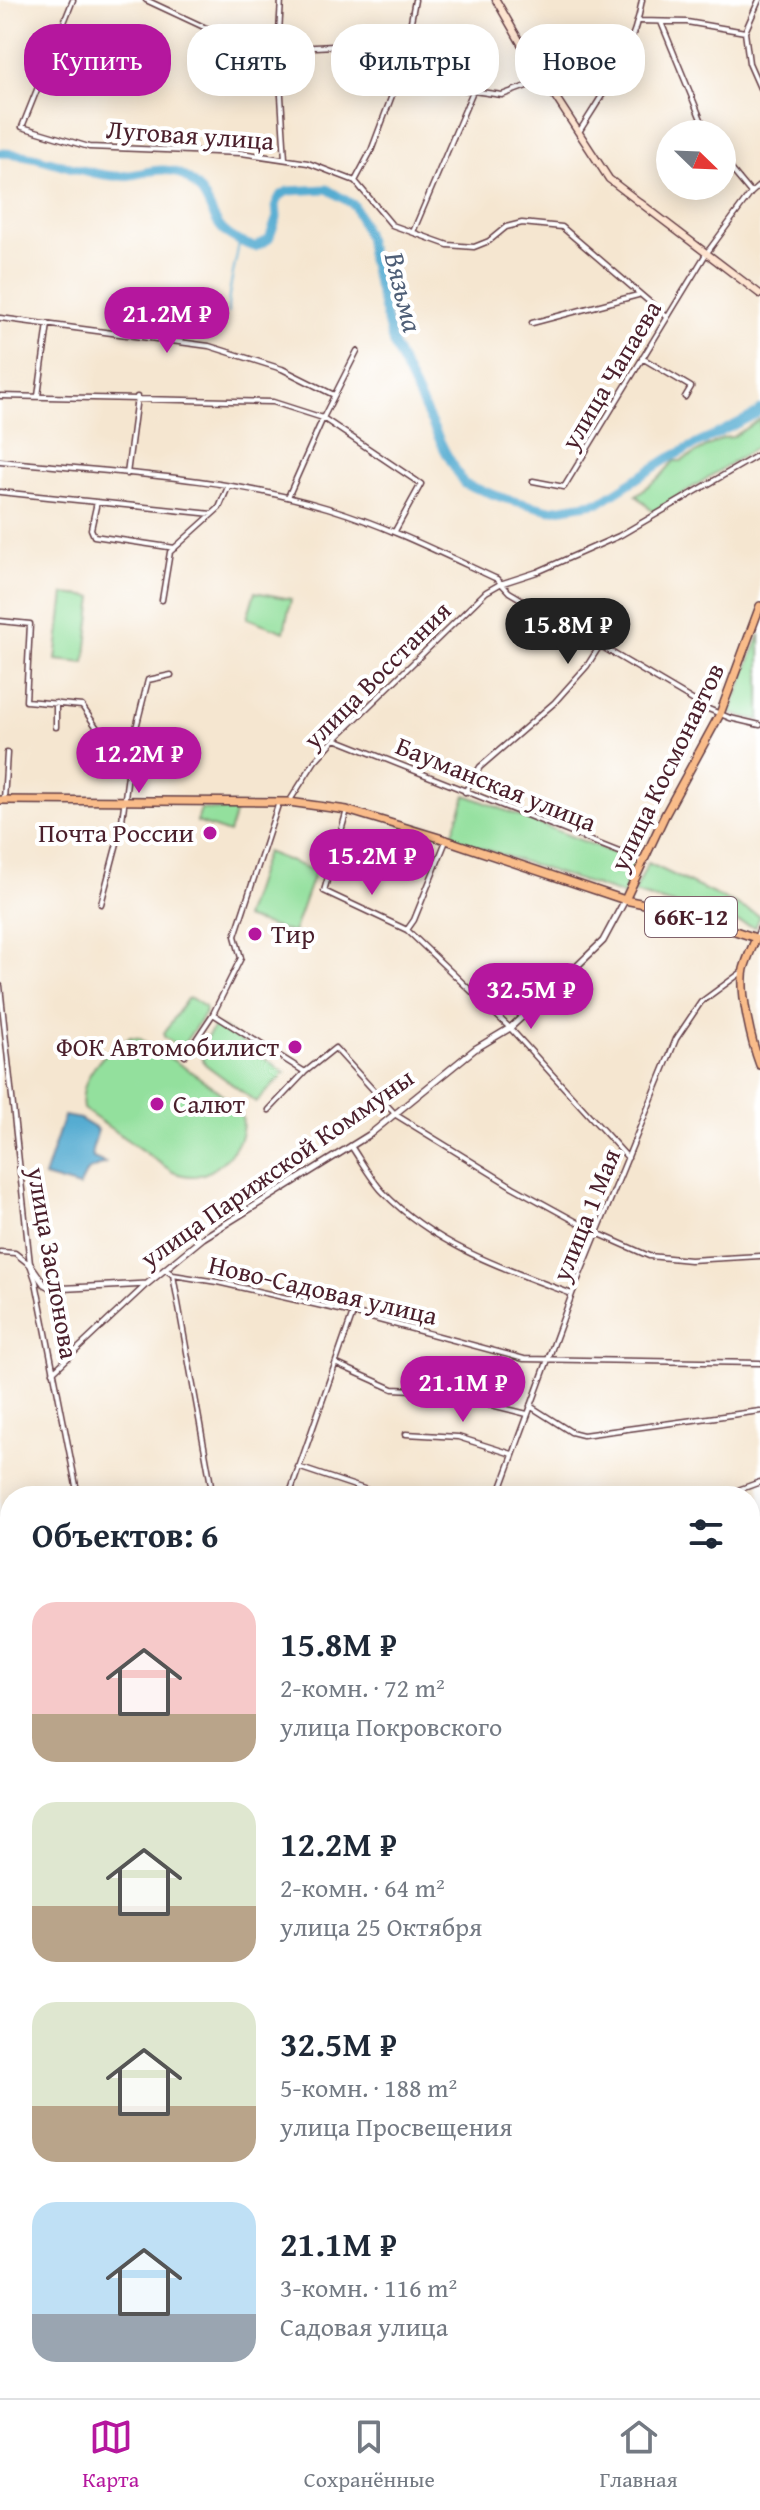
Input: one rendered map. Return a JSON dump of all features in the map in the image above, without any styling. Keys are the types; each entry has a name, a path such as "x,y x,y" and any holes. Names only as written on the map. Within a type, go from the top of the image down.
{"main road":[{"path":"496,0 515,32"},
{"path":"554,96 609,179 760,294"},
{"name":"улица Космонавтов","path":"625,900 720,714 760,606"},
{"path":"2,800 289,802 347,810 625,900"},
{"name":"66К-12","path":"625,900 669,909 756,938 743,971 746,1009 760,1065"}],"street":[{"name":"Луговая улица","path":"73,0 22,127 89,147 241,153 285,159 308,163 355,181"},
{"path":"146,0 197,24"},
{"path":"280,24 281,0"},
{"path":"410,24 415,0"},
{"path":"578,134 627,55 639,21 642,0"},
{"path":"759,0 745,32 749,63 760,88"},
{"path":"639,21 687,22 745,32"},
{"path":"661,22 701,120"},
{"path":"281,96 285,159"},
{"path":"392,96 371,151 355,181 392,225 448,245 474,247 489,241 506,227 522,223 562,227 667,317"},
{"path":"413,232 471,96"},
{"path":"736,175 751,193"},
{"name":"улица Чапаева","path":"533,481 564,487 706,254 760,185"},
{"path":"532,323 639,295"},
{"path":"0,318 209,346 282,369 334,395"},
{"path":"38,396 48,324"},
{"path":"288,497 357,351"},
{"path":"642,358 691,387 685,397"},
{"path":"0,396 273,402 323,418 421,484 395,531"},
{"path":"127,474 137,397"},
{"path":"500,584 537,572 619,536 760,454"},
{"path":"0,461 228,486 288,497 395,531 497,579 509,592 599,647 720,714 760,725"},
{"path":"162,600 170,552 219,508 228,486"},
{"path":"0,492 212,514"},
{"path":"97,502 91,529 94,536 176,548"},
{"name":"улица Восстания","path":"289,802 315,761 335,739 486,592 500,584"},
{"path":"0,621 30,624 26,701 82,706 99,731 134,737"},
{"path":"465,792 480,767 557,700 599,647"},
{"path":"101,904 121,828 134,737 148,680 171,675"},
{"path":"56,703 56,727"},
{"name":"Бауманская улица","path":"335,739 643,862"},
{"path":"2,800 7,753"},
{"path":"185,1056 213,1014 241,958 235,936 279,802"},
{"path":"347,810 324,891 407,930 510,1028 628,1158"},
{"path":"407,930 414,920 446,840"},
{"name":"улица Парижской Коммуны","path":"30,1264 44,1284 53,1289 147,1284 203,1238 396,1115 475,1049 510,1028 603,941 625,900"},
{"path":"756,938 760,928"},
{"name":"улица 1 Мая","path":"501,1486 572,1294 676,1039 701,1002 743,971"},
{"name":"улица Заслонова","path":"0,986 30,1264 76,1486"},
{"path":"213,1014 305,1072"},
{"path":"269,1110 305,1072 335,1048 396,1115 513,1187 597,1233 649,1256 690,1260 760,1256"},
{"path":"351,1146 382,1191 425,1229 495,1266 572,1294"},
{"path":"0,1252 15,1253 30,1264"},
{"name":"Ново-Садовая улица","path":"166,1270 173,1275 353,1313 524,1359 760,1363"},
{"path":"173,1275 211,1486"},
{"path":"53,1372 147,1284"},
{"path":"292,1486 353,1313"},
{"path":"337,1364 393,1389 435,1391 527,1414"},
{"path":"530,1406 571,1432 583,1435 760,1411"},
{"path":"406,1434 458,1437 512,1454"},
{"path":"298,1467 355,1486"}],"green space":[{"path":"760,419 760,445 653,512 636,495 660,477 674,461 681,461 723,438 733,437"},
{"path":"255,592 291,599 284,632 247,618"},
{"path":"64,594 93,597 85,663 56,660"},
{"path":"760,634 760,720 730,714"},
{"path":"466,795 639,863 624,895 451,838"},
{"path":"201,809 236,811 229,833 197,822"},
{"path":"266,852 315,871 293,933 244,918"},
{"path":"648,863 760,916 755,927 634,893"},
{"path":"191,998 205,1007 205,1013 183,1045 177,1046 164,1037 164,1033 187,999"},
{"path":"215,1025 285,1073 256,1102 205,1064 199,1050"},
{"name":"Салют","path":"130,1037 139,1038 196,1075 237,1108 243,1124 240,1138 229,1156 213,1169 197,1176 173,1172 83,1109 85,1086 95,1066 111,1049"}],"water":[{"path":"64,1116 80,1119 98,1130 93,1158 105,1163 87,1171 79,1187 44,1177"}],"waterway":[{"name":"Вязьма","path":"0,153 29,156 114,176 159,170 176,172 197,187 226,233 255,247 269,239 277,217 276,204 280,196 288,191 327,189 354,205 367,236 393,344 445,451 464,484 506,499 550,510 600,502 669,458 756,414 760,409"},
{"path":"228,313 239,242"}],"place":[{"name":"Почта России","path":"210,833"},
{"name":"Тир","path":"255,934"},
{"name":"ФОК Автомобилист","path":"295,1047"},
{"name":"Салют","path":"157,1104"}]}
